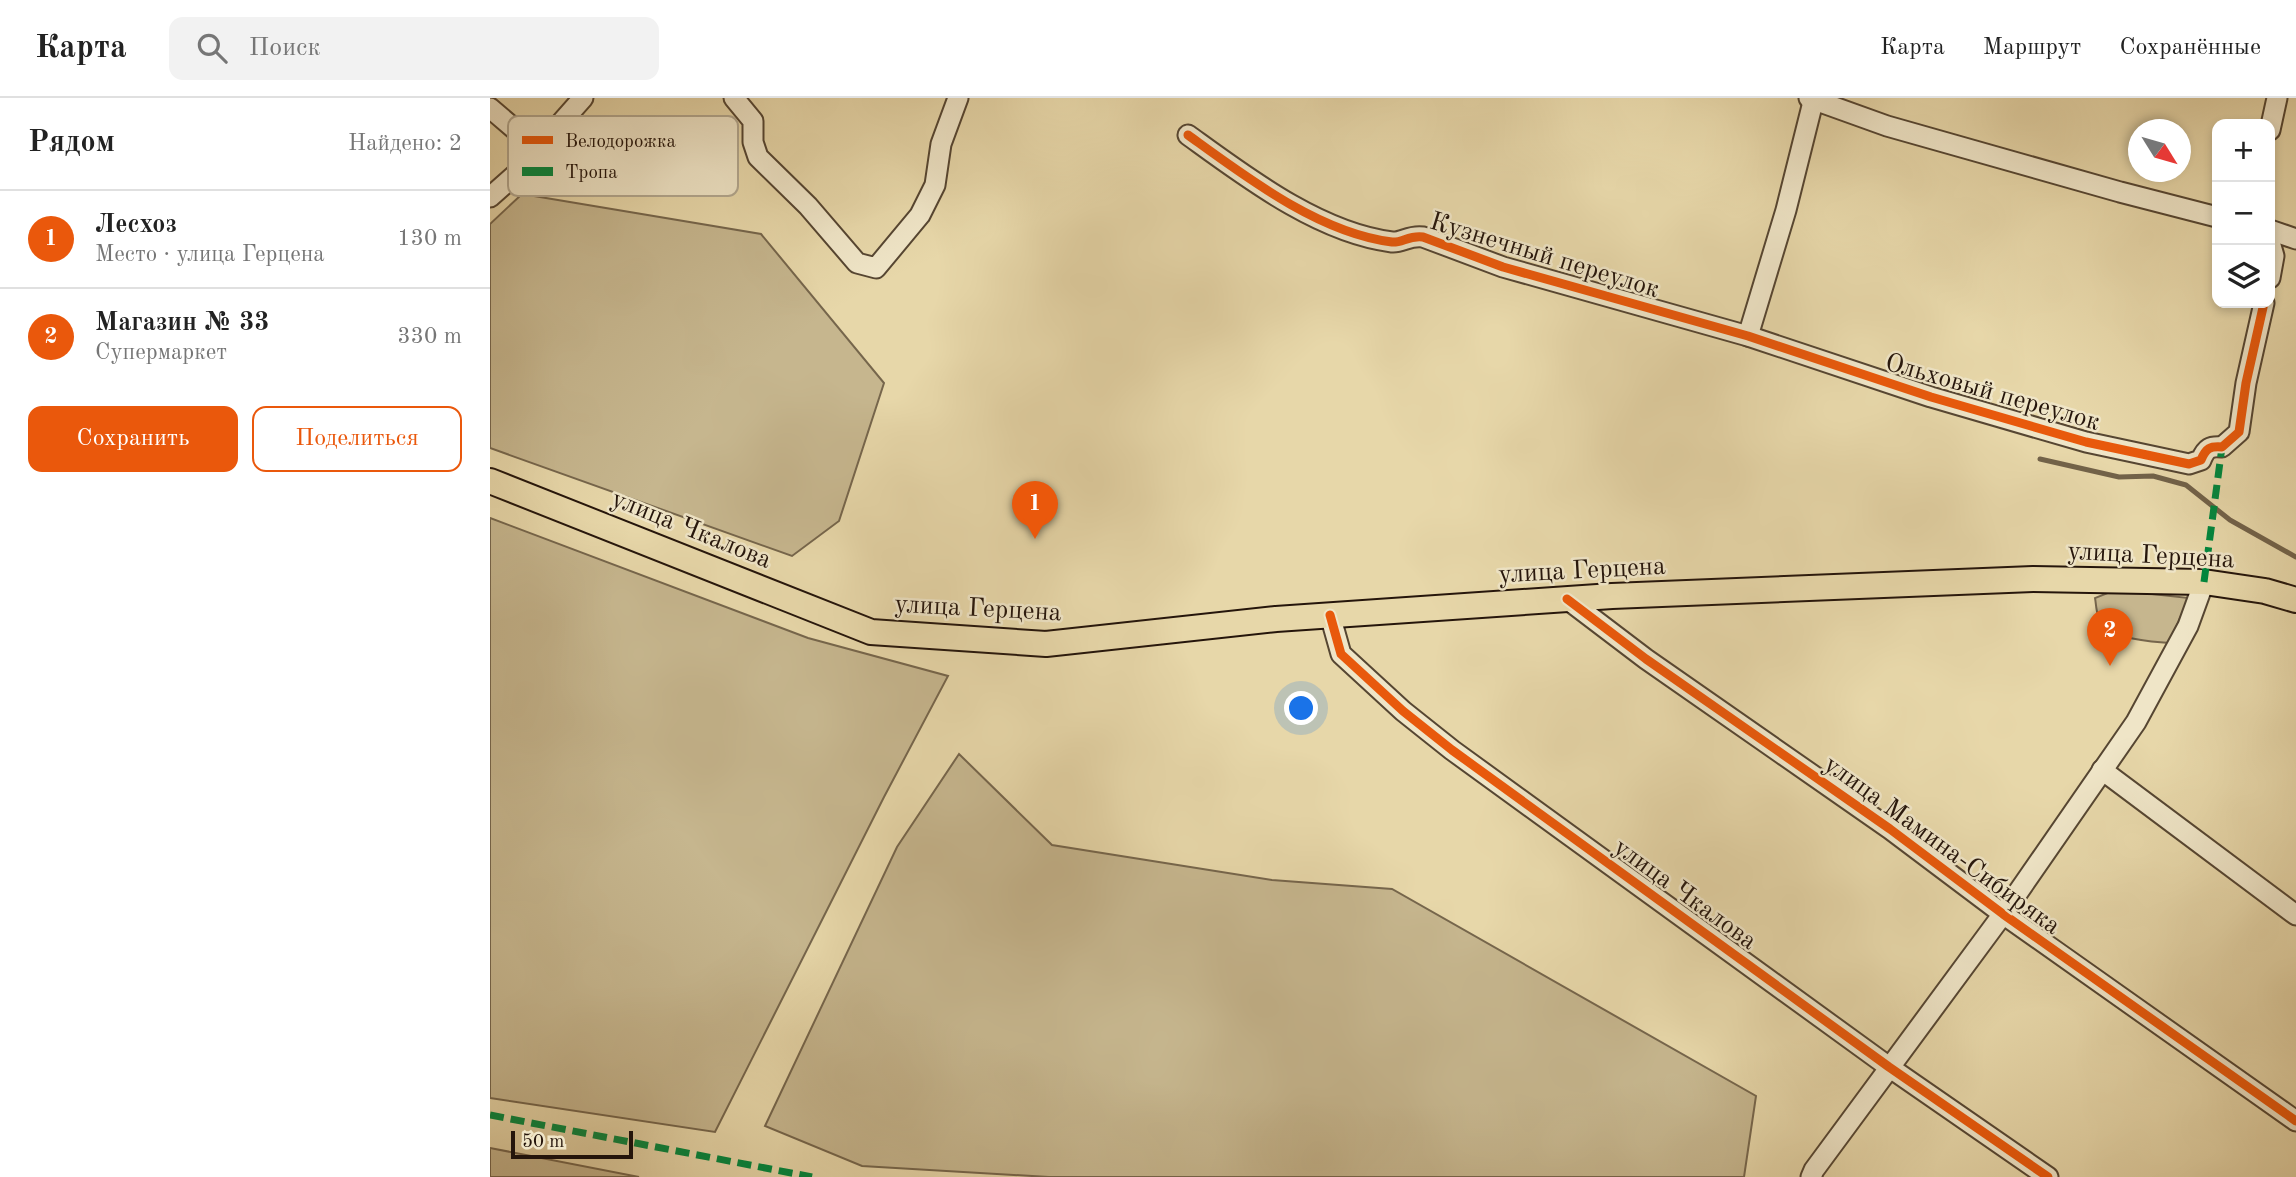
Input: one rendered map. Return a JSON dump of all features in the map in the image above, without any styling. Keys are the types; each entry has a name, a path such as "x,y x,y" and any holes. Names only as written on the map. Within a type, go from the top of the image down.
{"main road":[{"name":"улица Чкалова","path":"490,481 871,632"},
{"name":"улица Герцена","path":"871,632 1046,644 1276,619 1567,599 2033,579 2204,582 2266,591 2296,600"}],"street":[{"path":"567,116 583,98"},
{"path":"734,98 753,121 753,142 758,156 808,206 857,263 877,268 920,215 930,195 941,144 958,98"},
{"path":"2272,119 2277,98"},
{"path":"1748,336 1786,210 1812,99 1886,127 2212,216"},
{"path":"490,108 508,123"},
{"name":"Кузнечный переулок","path":"1188,135 1256,184 1305,211 1363,236 1396,242 1410,236 1423,237 1503,267 1748,336"},
{"path":"490,197 508,179"},
{"path":"2275,232 2296,239"},
{"name":"Ольховый переулок","path":"1748,336 1931,397 2085,442 2189,464 2201,460 2204,451 2211,446 2222,447 2239,432 2246,383 2263,308"},
{"path":"1811,1177 2003,914 2136,722 2188,626 2204,582"},
{"name":"улица Мамина-Сибиряка","path":"1567,599 1710,705 1890,830 2003,914 2296,1121"},
{"name":"улица Чкалова","path":"1330,615 1341,653 1403,711 1452,750 1889,1067 2048,1177"},
{"path":"2102,770 2296,915"}],"shaded area":[{"path":"520,196 534,196 761,234 884,383 839,521 792,556 490,448 490,224"},
{"path":"490,518 808,638 948,676 715,1132 490,1098"},
{"path":"2115,590 2189,598 2169,643 2129,638 2110,630 2097,613 2095,598"},
{"path":"959,754 1052,845 1272,880 1392,889 1756,1096 1744,1177 1049,1177 862,1166 765,1126 897,847"},
{"path":"490,1148 639,1177 490,1177"}],"waterway":[{"path":"2040,459 2119,477 2153,476 2186,485 2230,520 2296,557"}],"marked path":[{"path":"2204,582 2222,447"},
{"path":"490,1115 812,1177"}],"cycle path":[{"path":"1188,135 1284,201 1337,227 1365,237 1392,242 1423,237 1503,267 1748,336 1931,397 2086,442 2189,464 2201,460 2209,449 2222,447 2239,432 2246,383 2263,308"},
{"path":"1567,599 1646,659 1890,829 2003,914 2296,1121"},
{"path":"1330,615 1341,654 1403,711 1452,750 1889,1067 2048,1177"}],"place":[{"name":"Лесхоз","path":"1035,539"},
{"name":"Магазин № 33","path":"2110,666"}]}
